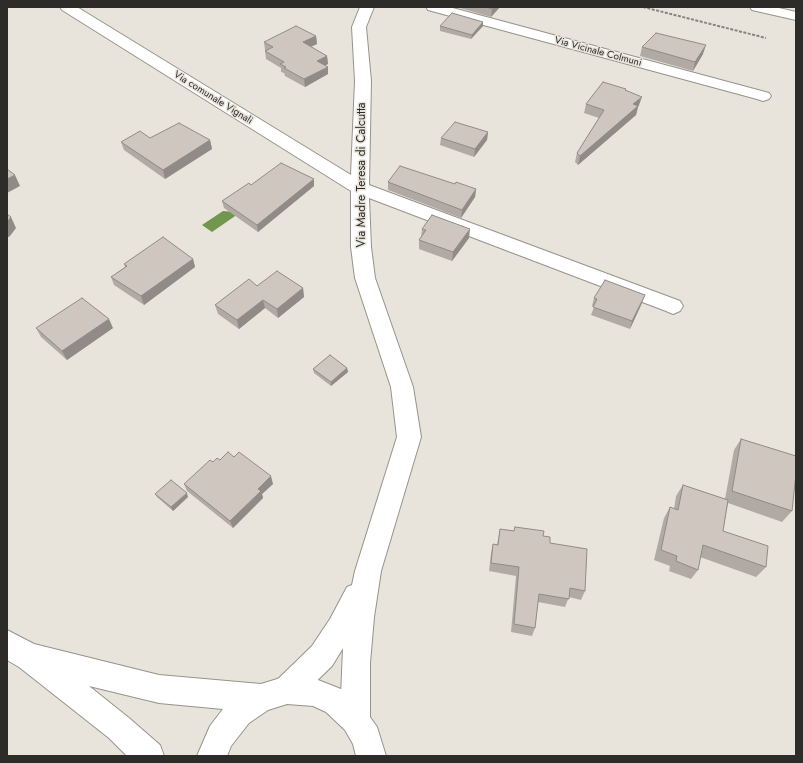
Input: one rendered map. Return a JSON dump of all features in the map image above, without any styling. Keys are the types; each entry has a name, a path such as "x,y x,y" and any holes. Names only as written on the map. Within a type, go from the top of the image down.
{"street":[{"name":"Via comunale Vignali","path":"67,7 360,188 673,306"},
{"name":"Via Madre Teresa di Calcutta","path":"355,720 356,663 360,617 368,571 409,437 402,387 365,278 361,247 360,188 363,81 359,27 366,7"},
{"name":"Via Vicinale Colmuni","path":"433,7 763,96"},
{"path":"757,7 796,16"},
{"name":"Via Madre Teresa di Calcutta","path":"212,756 220,736 239,713 274,694 322,656 340,629 368,571"},
{"path":"18,651 159,689 274,694 313,692 336,702 355,720 366,738 371,756"},
{"path":"18,651 119,728 149,756"}],"path":[{"path":"644,7 766,38"}],"shaded area":[{"path":"223,211 235,212 238,214 212,232 202,225"}],"building":[{"path":"452,13 483,22 472,35 440,26"},
{"path":"296,26 316,36 303,42 327,56 317,61 328,67 304,79 284,68 286,67 280,64 284,62 265,51 273,47 264,42"},
{"path":"656,33 706,45 695,62 642,47"},
{"path":"603,82 626,89 625,90 642,97 633,104 638,106 580,156 577,153 604,110 586,104"},
{"path":"455,122 488,132 475,149 441,138"},
{"path":"179,123 210,140 163,170 121,142 140,131 150,138"},
{"path":"281,163 314,179 257,225 222,201 249,183 251,185"},
{"path":"400,166 455,184 456,182 476,189 462,210 388,182"},
{"path":"7,169 15,175 7,179"},
{"path":"7,214 11,217 7,222"},
{"path":"432,215 470,229 453,252 419,240 426,230 422,229"},
{"path":"163,237 193,259 141,296 111,277 127,266 124,264"},
{"path":"277,271 303,288 277,309 263,300 237,320 215,305 249,279 257,286"},
{"path":"605,280 645,295 632,321 593,307 597,299 594,298"},
{"path":"82,298 109,319 62,351 36,328"},
{"path":"330,355 347,368 331,382 313,369"},
{"path":"741,439 796,456 796,474 792,511 732,491"},
{"path":"228,452 234,457 239,452 271,476 258,489 261,491 230,521 184,484 210,460 213,462 217,458 220,460"},
{"path":"171,480 187,493 171,507 155,494"},
{"path":"683,485 728,500 723,531 768,546 766,567 703,545 698,570 676,561 677,556 661,550 670,507 678,510"},
{"path":"515,527 544,531 543,536 550,537 550,543 587,549 585,591 570,588 569,599 539,594 535,628 514,624 519,567 491,563 493,544 498,545 500,529 514,531"}]}
